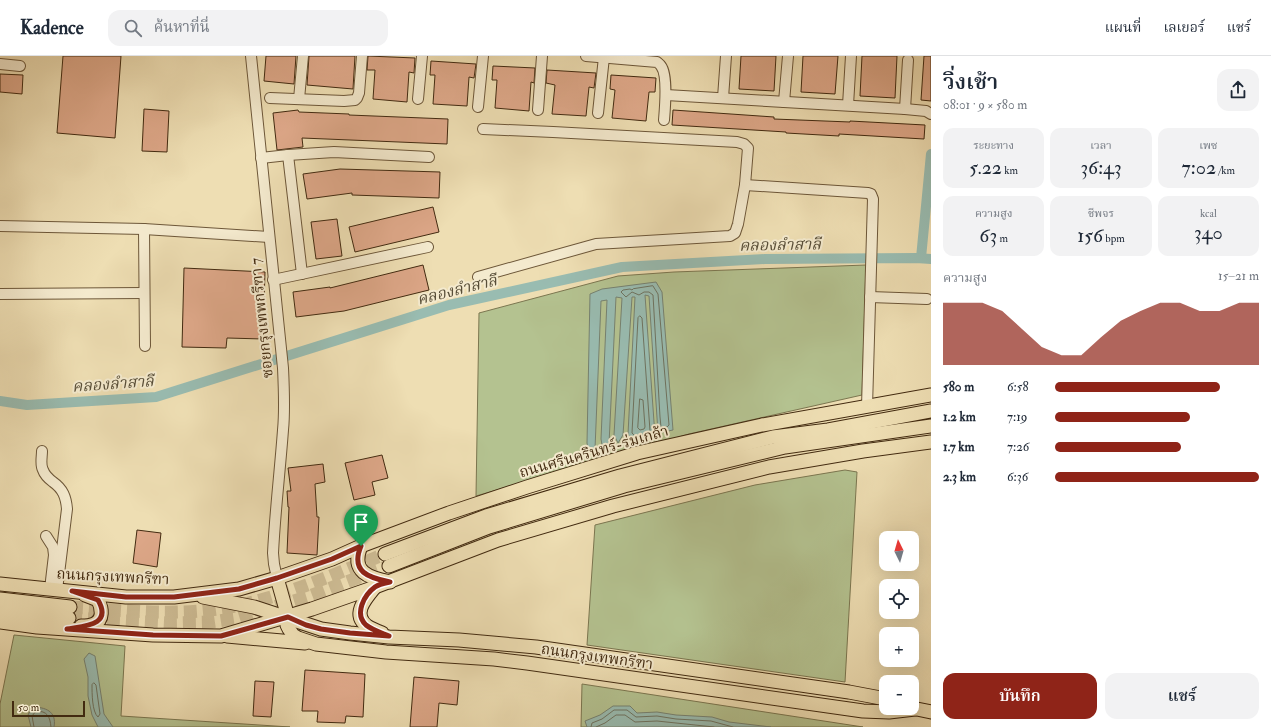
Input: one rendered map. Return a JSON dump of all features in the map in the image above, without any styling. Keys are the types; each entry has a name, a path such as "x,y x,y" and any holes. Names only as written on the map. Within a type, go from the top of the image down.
{"main road":[{"name":"ถนนศรีนครินทร์-ร่มเกล้า","path":"277,578 332,559 361,546 449,513 527,487 637,454 762,425 931,395"},
{"path":"872,406 931,409"},
{"name":"ถนนศรีนครินทร์-ร่มเกล้า","path":"931,409 828,430 773,437 620,476 486,516 387,560 624,486 785,447 931,426"},
{"path":"898,445 931,431"},
{"path":"191,595 254,607 288,617 390,582 498,540 613,506 769,467 898,445 931,442"},
{"path":"361,546 357,557 360,568 363,572 369,577 390,582"},
{"name":"ถนนกรุงเทพกรีฑา","path":"0,584 126,597 174,597 239,589 277,578 288,617 289,629 293,635 316,644 379,651 494,660 590,672 862,711 879,712"},
{"path":"375,587 361,606 360,616 366,625 389,636"},
{"path":"68,618 95,624 100,619 102,608 98,600 72,591"},
{"name":"ถนนกรุงเทพกรีฑา","path":"0,599 68,618 153,635 221,636 288,617 306,625 321,629 350,633 503,643 849,692 879,698"},
{"name":"ถนนกรุงเทพกรีฑา","path":"0,611 68,618"},
{"name":"ถนนกรุงเทพกรีฑา","path":"0,622 68,618"},
{"path":"221,636 316,644"},
{"path":"590,672 592,656"},
{"name":"ถนนกรุงเทพกรีฑา","path":"919,709 931,712"}],"street":[{"name":"ซอยกรุงเทพกรีฑา 7","path":"251,56 283,368 283,430 273,553 277,578"},
{"path":"299,99 303,56"},
{"path":"270,98 344,101 355,100 359,93 362,56"},
{"path":"418,99 422,56"},
{"path":"478,108 483,56"},
{"path":"538,110 542,56"},
{"path":"586,56 657,62 662,66 666,95 664,120"},
{"path":"723,98 726,56"},
{"path":"784,102 788,56"},
{"path":"848,105 851,56"},
{"path":"598,113 604,58"},
{"path":"905,109 908,60"},
{"path":"0,64 20,66"},
{"path":"666,95 848,105 905,109 928,113"},
{"path":"478,277 596,244 730,236 735,233 738,224 745,185 748,148 744,144 737,142 483,129"},
{"path":"261,158 334,152 429,157"},
{"path":"288,155 302,274"},
{"path":"745,185 868,193 873,199 870,298 872,406"},
{"path":"0,226 144,229 269,237"},
{"path":"144,229 145,346"},
{"path":"273,280 428,247"},
{"path":"0,294 144,293"},
{"path":"870,298 927,299"},
{"path":"42,451 43,472 63,491 67,503 54,590"},
{"path":"46,536 53,547 54,590"}],"green space":[{"path":"866,265 862,395 689,434 476,496 479,313 618,276 674,272"},
{"path":"845,470 857,472 845,682 587,645 595,525 755,485"},
{"path":"14,635 125,646 121,716 290,727 0,727 0,704"},
{"path":"582,684 863,727 581,727"}],"water":[{"path":"656,282 662,292 673,430 658,433 649,296 645,295 655,436 631,441 628,434 635,297 632,297 623,435 618,443 614,435 622,298 616,297 609,444 602,445 601,439 607,300 601,301 595,449 588,450 590,294 602,289"},
{"path":"89,653 95,656 104,714 113,727 98,727 92,715 88,696 88,677 84,659"},
{"path":"613,706 630,706 637,713 657,712 676,715 712,717 729,722 771,727 587,727 585,721 600,715"},
{"path":"32,707 49,711 54,717 54,727 31,727 28,715"}],"building":[{"path":"63,56 121,56 115,138 57,133"},
{"path":"266,56 296,56 294,84 264,81"},
{"path":"309,56 355,56 353,89 307,85"},
{"path":"368,56 415,58 414,73 409,72 407,102 373,99 375,70 367,70"},
{"path":"741,56 776,56 774,91 739,89"},
{"path":"803,56 838,56 835,94 801,92"},
{"path":"862,56 897,56 895,98 860,96"},
{"path":"924,56 931,56 931,101 921,100"},
{"path":"431,61 476,64 474,78 469,77 467,106 433,104 435,75 430,75"},
{"path":"493,66 535,68 534,83 531,82 529,111 495,108 497,80 492,80"},
{"path":"547,70 596,73 594,88 589,87 586,116 552,114 555,85 546,83"},
{"path":"0,74 23,75 22,94 0,92"},
{"path":"611,75 656,78 655,92 649,92 646,121 612,118 615,90 610,89"},
{"path":"144,109 169,111 167,152 142,151"},
{"path":"298,110 299,112 349,115 448,119 447,144 302,138 303,147 277,150 273,113"},
{"path":"673,110 774,117 774,119 925,125 924,139 839,134 839,136 672,125"},
{"path":"340,169 440,172 439,198 352,195 352,193 307,199 303,174"},
{"path":"433,207 439,232 355,252 349,227"},
{"path":"337,219 342,256 316,259 311,222"},
{"path":"423,265 429,290 344,311 296,317 293,292 330,288"},
{"path":"184,268 265,272 263,339 227,338 226,348 182,347"},
{"path":"382,455 388,478 372,482 375,495 354,500 345,463"},
{"path":"323,464 325,482 315,484 317,517 319,517 317,555 287,553 289,507 287,491 291,491 288,468"},
{"path":"137,530 161,533 157,567 133,563"},
{"path":"305,670 365,674 363,717 346,716 345,723 317,722 318,711 302,711"},
{"path":"414,677 459,681 457,705 439,703 437,727 410,727"},
{"path":"255,681 274,682 271,717 253,716"}],"waterway":[{"path":"921,258 931,154"},
{"name":"คลองลำสาลี","path":"0,401 27,405 156,397 449,305 622,267 765,259 931,259"}],"tunnel":[{"path":"70,607 150,612 190,612 230,607 250,603 290,591 385,554"},
{"path":"69,618 167,623 211,622 238,618 307,597 389,566"}],"route":[{"path":"361,546 357,557 360,568 363,572 369,577 390,582 375,587 361,606 360,616 366,625 389,636 321,629 306,625 288,617 221,636 153,635 67,629 95,624 100,619 102,608 98,600 72,591 126,597 174,597 239,589 332,559 361,546"}]}
